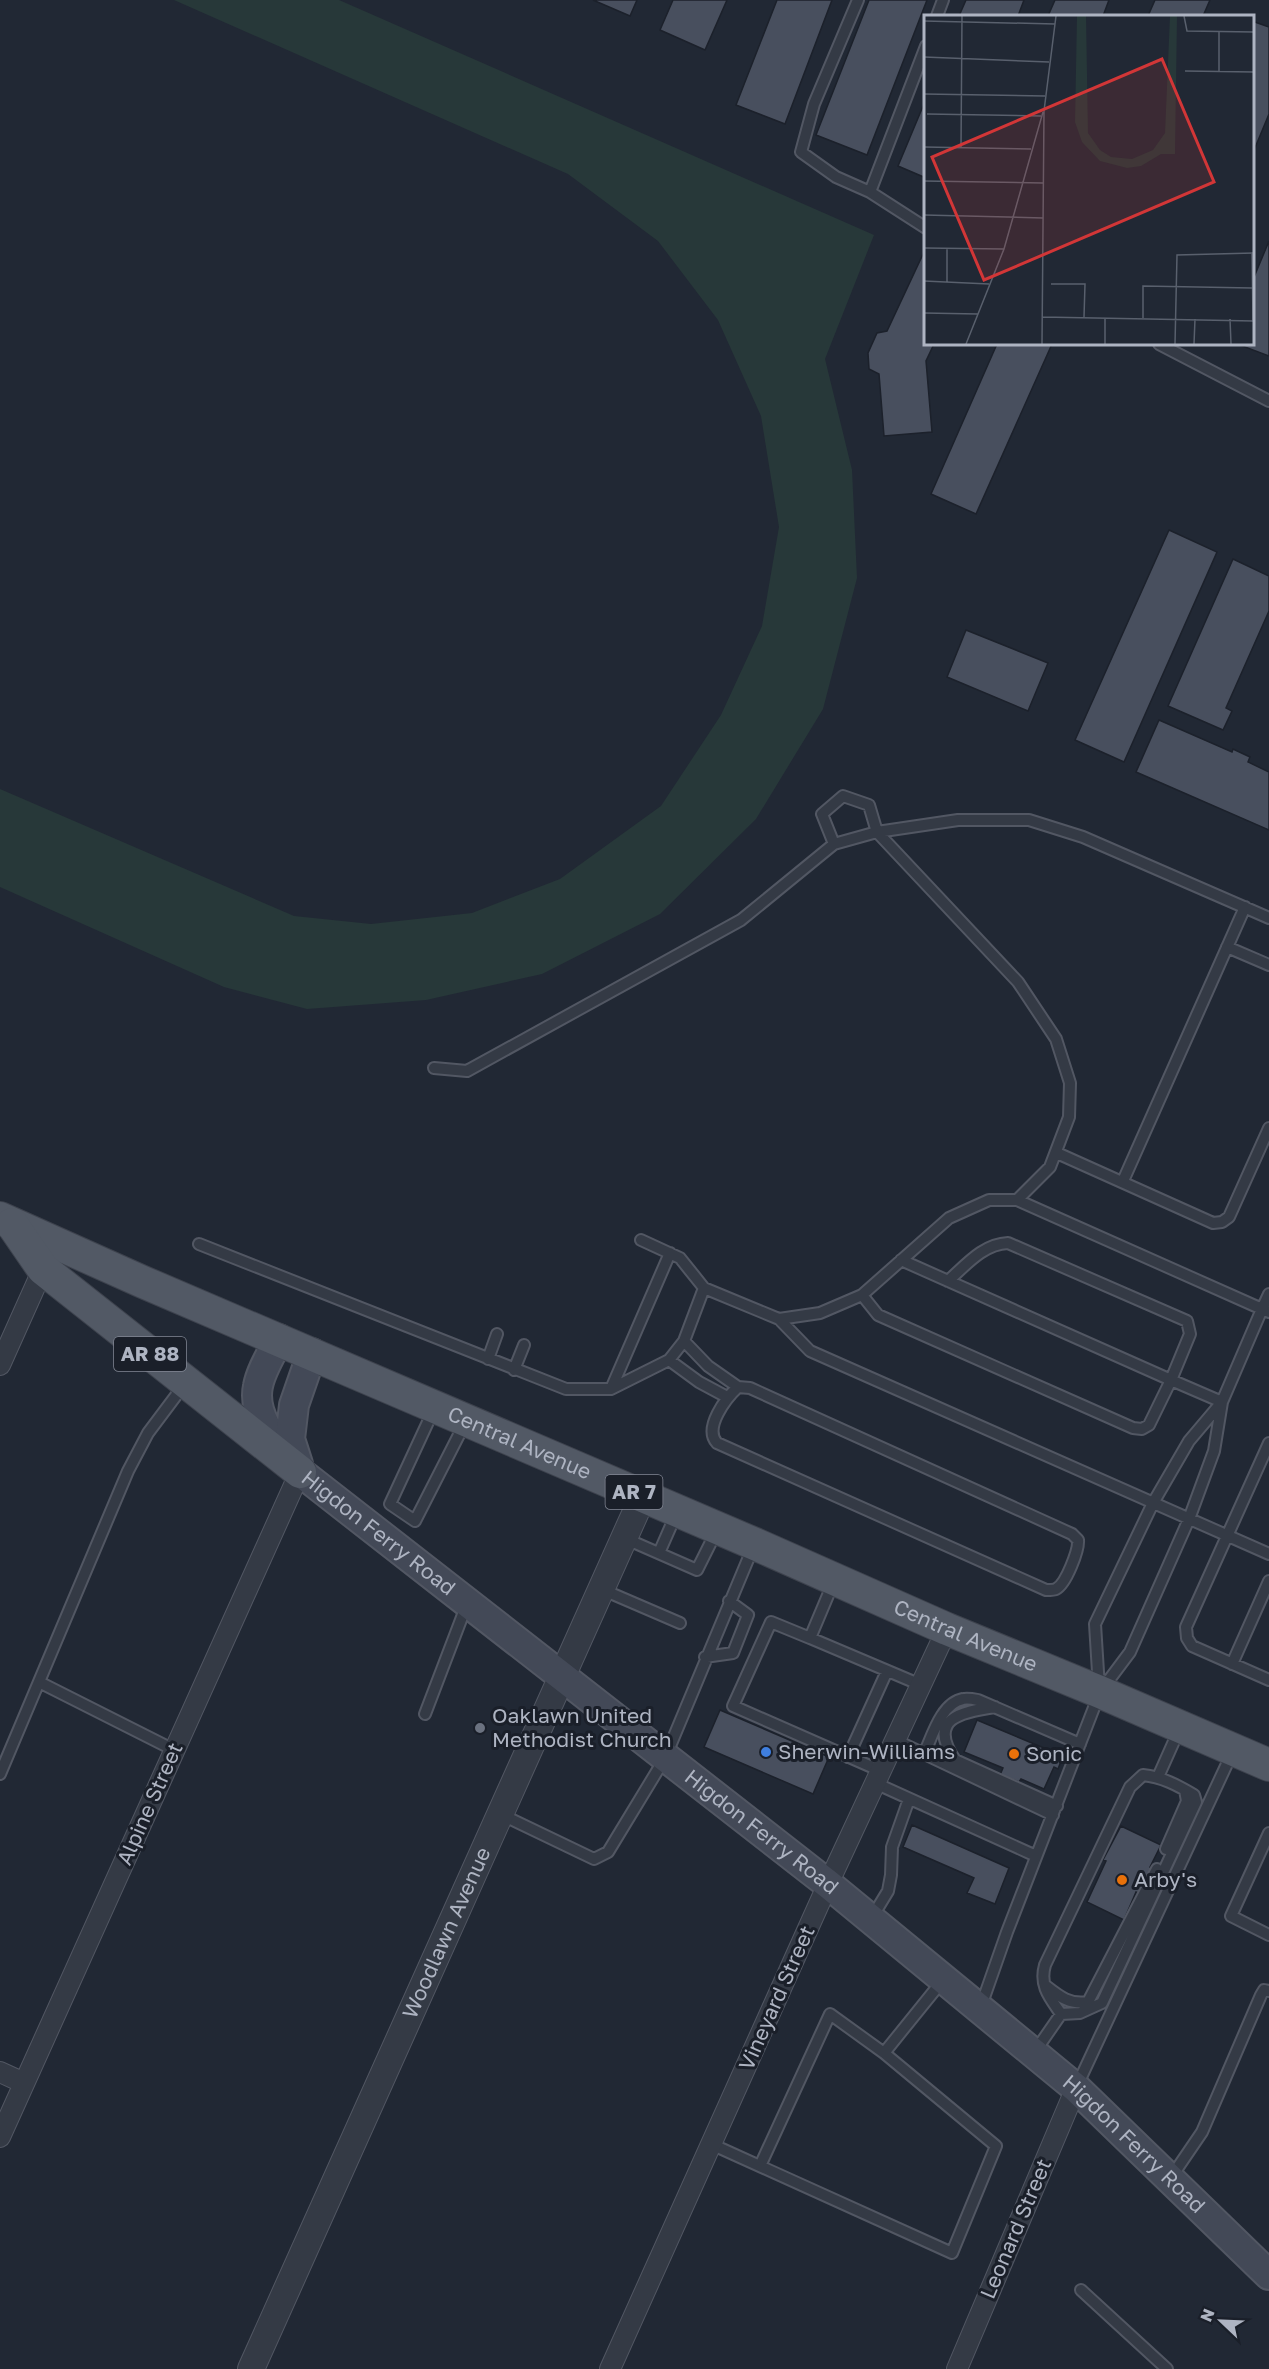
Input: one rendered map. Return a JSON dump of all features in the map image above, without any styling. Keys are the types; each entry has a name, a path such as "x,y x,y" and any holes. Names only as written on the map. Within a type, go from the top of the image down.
{"main road":[{"name":"AR 88","path":"6,1221 43,1269 300,1472"},
{"name":"Central Avenue","path":"6,1221 1269,1766"},
{"path":"279,1339 257,1387 258,1406 266,1428 300,1472"},
{"name":"Higdon Ferry Road","path":"312,1353 294,1405 290,1439 300,1472 561,1678 828,1884 1076,2088 1269,2275"}],"street":[{"path":"0,1365 43,1269"},
{"name":"Alpine Street","path":"0,2137 300,1472"},
{"name":"Woodlawn Avenue","path":"251,2369 643,1496"},
{"name":"Vineyard Street","path":"610,2369 828,1884 947,1629"},
{"path":"0,2073 24,2083"},
{"name":"Leonard Street","path":"957,2369 1076,2088"}],"lane":[{"path":"858,0 814,104 801,152 836,177 870,192 924,227"},
{"path":"937,15 943,0"},
{"path":"870,192 924,51"},
{"path":"1161,345 1269,401"},
{"path":"834,844 822,814 843,796 869,805 877,832 1018,982 1056,1038 1070,1083 1069,1117 1050,1167 1017,1200"},
{"path":"434,1068 467,1071 741,920 834,844 877,832 958,820 1029,820 1083,837 1269,918"},
{"path":"1123,1181 1245,907"},
{"path":"1227,947 1269,965"},
{"path":"1057,1153 1213,1223 1222,1222 1229,1217 1269,1128"},
{"path":"779,1319 820,1313 862,1295 949,1218 989,1200 1017,1200 1266,1311"},
{"path":"641,1240 680,1258 704,1288 779,1319 810,1351 1269,1554"},
{"path":"199,1244 566,1389 611,1389 669,1360 684,1341 704,1288"},
{"path":"862,1295 878,1315 1133,1428 1142,1429 1149,1425 1190,1334 1187,1322 1008,1244 997,1244 981,1252 948,1281"},
{"path":"611,1389 670,1253"},
{"path":"901,1260 1222,1402"},
{"path":"1100,1692 1095,1624 1153,1503 1189,1441 1222,1402 1266,1311 1269,1294"},
{"path":"488,1359 497,1334"},
{"path":"684,1341 708,1365 738,1387 750,1388 1072,1534 1078,1540 1078,1548 1062,1584 1055,1590 1046,1590 717,1443 712,1438 711,1430 727,1397 738,1387"},
{"path":"514,1370 524,1345"},
{"path":"669,1360 727,1397"},
{"path":"0,1774 128,1471 147,1433 186,1382"},
{"path":"980,2009 1100,1692 1130,1653 1189,1519 1214,1451 1222,1402"},
{"path":"435,1407 390,1504 415,1521 466,1420"},
{"path":"1269,1443 1186,1627 1187,1638 1192,1646 1269,1680"},
{"path":"659,1553 677,1511"},
{"path":"624,1538 698,1570 718,1528"},
{"path":"500,1814 594,1859 608,1852 665,1758 705,1657 755,1544"},
{"path":"810,1638 835,1579"},
{"path":"1232,1664 1269,1581"},
{"path":"601,1589 680,1623"},
{"path":"705,1657 733,1653 748,1615 729,1601"},
{"path":"425,1714 467,1604"},
{"path":"921,1685 771,1622 733,1706 848,1757 909,1799 1036,1856"},
{"path":"848,1757 887,1671"},
{"path":"39,1682 174,1750"},
{"path":"924,1754 938,1722 951,1705 962,1699 978,1700 1080,1744"},
{"path":"995,1707 958,1714 945,1730 945,1746 955,1760 1055,1811"},
{"path":"1158,1777 1180,1727"},
{"path":"895,1740 1055,1811"},
{"path":"1076,2088 1234,1750"},
{"path":"1143,1775 1158,1777 1194,1795 1196,1802 1102,2003 1080,2013 1061,2014 1043,1984 1042,1975 1045,1965 1130,1787 1143,1775"},
{"path":"1043,1984 1062,1998 1076,2004 1088,2002 1161,1861 1187,1801 1185,1790"},
{"path":"871,1920 888,1891 892,1847 909,1799"},
{"path":"1269,1833 1231,1916 1269,1935"},
{"path":"884,2053 944,1980"},
{"path":"1170,2179 1202,2132 1261,1995 1264,1990 1269,1991"},
{"path":"711,2144 952,2253 996,2146 884,2053 830,2014 760,2166"},
{"path":"1034,2054 1061,2014"},
{"path":"1081,2290 1167,2369"}],"shaded area":[{"path":"174,0 339,0 874,235 825,359 852,470 857,578 823,709 756,819 660,914 542,974 426,1000 307,1009 224,987 0,887 0,789 294,916 371,924 472,913 560,879 661,806 721,715 762,626 779,527 761,416 718,320 658,241 568,174"}],"building":[{"path":"593,0 637,0 630,16"},
{"path":"673,0 727,0 705,50 660,30"},
{"path":"777,0 832,0 785,124 736,105"},
{"path":"869,0 927,0 867,155 816,135"},
{"path":"966,0 1024,0 1018,15 959,15"},
{"path":"1055,0 1109,0 1103,15 1048,15"},
{"path":"1155,0 1210,0 1203,15 1148,15"},
{"path":"1254,22 1269,27 1269,114 1254,150"},
{"path":"924,104 924,177 898,166"},
{"path":"1269,241 1269,356 1240,345 1254,345 1254,277"},
{"path":"924,252 924,345 934,345 926,361 932,432 884,436 879,374 869,369 868,353 877,333 887,331"},
{"path":"997,345 1052,345 976,514 931,494"},
{"path":"1169,530 1217,552 1124,762 1075,740"},
{"path":"1233,559 1269,576 1269,611 1226,708 1232,711 1223,730 1168,706"},
{"path":"966,630 1048,663 1028,711 947,677"},
{"path":"1159,720 1232,752 1233,749 1250,757 1248,762 1269,772 1269,830 1136,772"},
{"name":"Sherwin-Williams","path":"720,1710 829,1757 813,1794 704,1747"},
{"name":"Sonic","path":"977,1720 1063,1756 1058,1769 1054,1767 1044,1789 1021,1779 1019,1782 1000,1775 1003,1768 964,1752"},
{"path":"912,1825 1009,1868 995,1904 967,1893 974,1878 903,1847"},
{"name":"Arby's","path":"1121,1826 1161,1845 1150,1867 1153,1868 1141,1894 1136,1892 1124,1920 1087,1902 1106,1861 1103,1860"}],"place":[{"name":"Oaklawn United Methodist Church","path":"480,1728"},
{"name":"Sherwin-Williams","path":"766,1752"},
{"name":"Sonic","path":"1014,1754"},
{"name":"Arby's","path":"1122,1880"}]}
